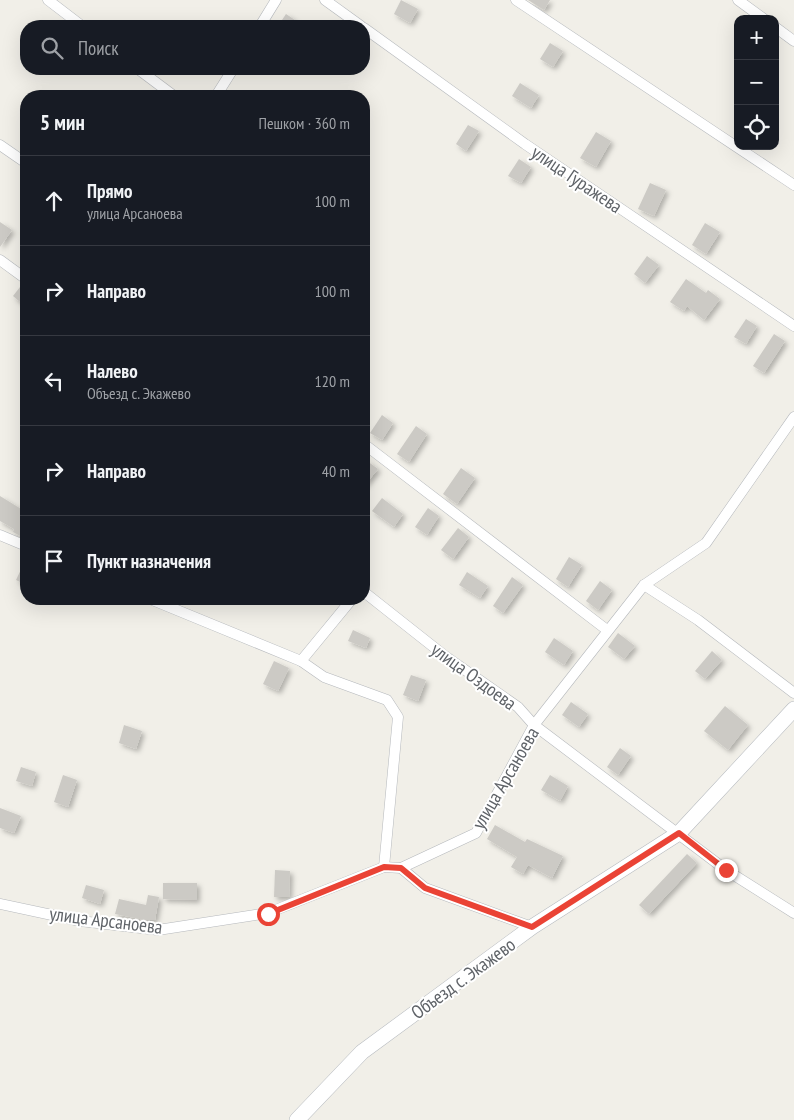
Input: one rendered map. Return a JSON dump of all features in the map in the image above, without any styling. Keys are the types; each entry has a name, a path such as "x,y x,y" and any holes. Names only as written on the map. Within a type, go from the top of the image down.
{"main road":[{"name":"Объезд с. Экажево","path":"297,1120 362,1052 532,927 679,833 794,709"}],"street":[{"path":"48,0 74,20"},
{"path":"264,20 276,0"},
{"name":"улица Гуражева","path":"325,0 352,20"},
{"path":"516,0 794,185"},
{"path":"738,0 759,15"},
{"path":"779,30 794,41"},
{"name":"улица Гуражева","path":"370,33 525,144 794,326"},
{"path":"146,75 166,90"},
{"path":"220,90 229,75"},
{"path":"0,145 20,159"},
{"path":"0,260 20,275"},
{"name":"улица Арсаноева","path":"0,904 80,921 158,930 268,914 384,867 401,868 476,833 534,725 644,585 706,543 794,417"},
{"path":"370,449 607,630"},
{"path":"0,535 20,543"},
{"path":"644,585 698,620 794,693"},
{"name":"улица Оздоева","path":"370,597 446,656 518,707 534,725 726,870 794,913"},
{"path":"165,605 301,661 324,677 387,700 398,717 384,867"},
{"path":"301,661 347,605"},
{"path":"401,868 425,888 532,927"}],"building":[{"path":"401,0 418,9 410,23 394,14"},
{"path":"528,0 550,0 544,10"},
{"path":"286,14 295,20 282,20"},
{"path":"550,43 563,51 553,67 540,59"},
{"path":"520,83 539,95 531,108 512,96"},
{"path":"468,125 479,131 466,151 456,144"},
{"path":"596,132 611,141 596,167 580,158"},
{"path":"519,159 531,167 521,183 508,176"},
{"path":"650,183 666,190 654,216 638,209"},
{"path":"0,222 12,230 0,247"},
{"path":"705,223 720,232 706,254 692,245"},
{"path":"647,256 659,265 645,283 634,274"},
{"path":"686,279 706,293 708,290 720,299 704,320 687,306 684,311 670,302"},
{"path":"20,287 20,302 13,296"},
{"path":"746,319 757,326 746,344 734,337"},
{"path":"774,334 785,341 764,373 753,366"},
{"path":"382,415 393,423 382,440 370,433"},
{"path":"416,426 427,434 409,462 397,454"},
{"path":"370,463 378,469 370,479"},
{"path":"461,468 475,478 457,504 443,494"},
{"path":"0,496 20,508 20,536 13,532 14,529 0,521"},
{"path":"382,498 403,514 394,527 372,511"},
{"path":"428,508 439,516 427,535 415,527"},
{"path":"458,528 469,537 453,559 441,550"},
{"path":"569,557 582,565 568,587 556,579"},
{"path":"20,572 20,582 16,580"},
{"path":"467,572 488,586 480,598 459,585"},
{"path":"512,577 523,585 503,613 493,606"},
{"path":"600,581 612,590 598,610 586,601"},
{"path":"353,630 370,638 366,648 348,641"},
{"path":"618,633 635,646 624,659 608,647"},
{"path":"554,638 573,651 564,665 545,652"},
{"path":"712,651 722,660 705,679 695,671"},
{"path":"274,661 289,668 278,691 263,684"},
{"path":"411,675 426,680 418,701 403,695"},
{"path":"571,702 588,714 579,727 562,715"},
{"path":"725,706 748,725 728,750 704,731"},
{"path":"124,725 142,731 136,749 119,743"},
{"path":"620,748 631,756 618,775 607,767"},
{"path":"21,767 36,772 32,786 16,781"},
{"path":"63,775 77,780 68,807 54,802"},
{"path":"550,775 568,786 560,801 541,790"},
{"path":"0,808 21,816 14,833 0,828"},
{"path":"495,825 525,842 527,839 563,856 552,878 528,865 523,874 511,867 517,857 487,839"},
{"path":"687,854 697,863 649,914 639,905"},
{"path":"275,870 290,871 289,897 274,897"},
{"path":"163,883 197,883 197,900 163,899"},
{"path":"86,885 104,890 100,904 82,898"},
{"path":"148,895 159,897 155,920 115,914 119,899 146,905"}],"route":[{"path":"268,914 384,867 401,868 425,888 532,927 679,833 726,870"}]}
